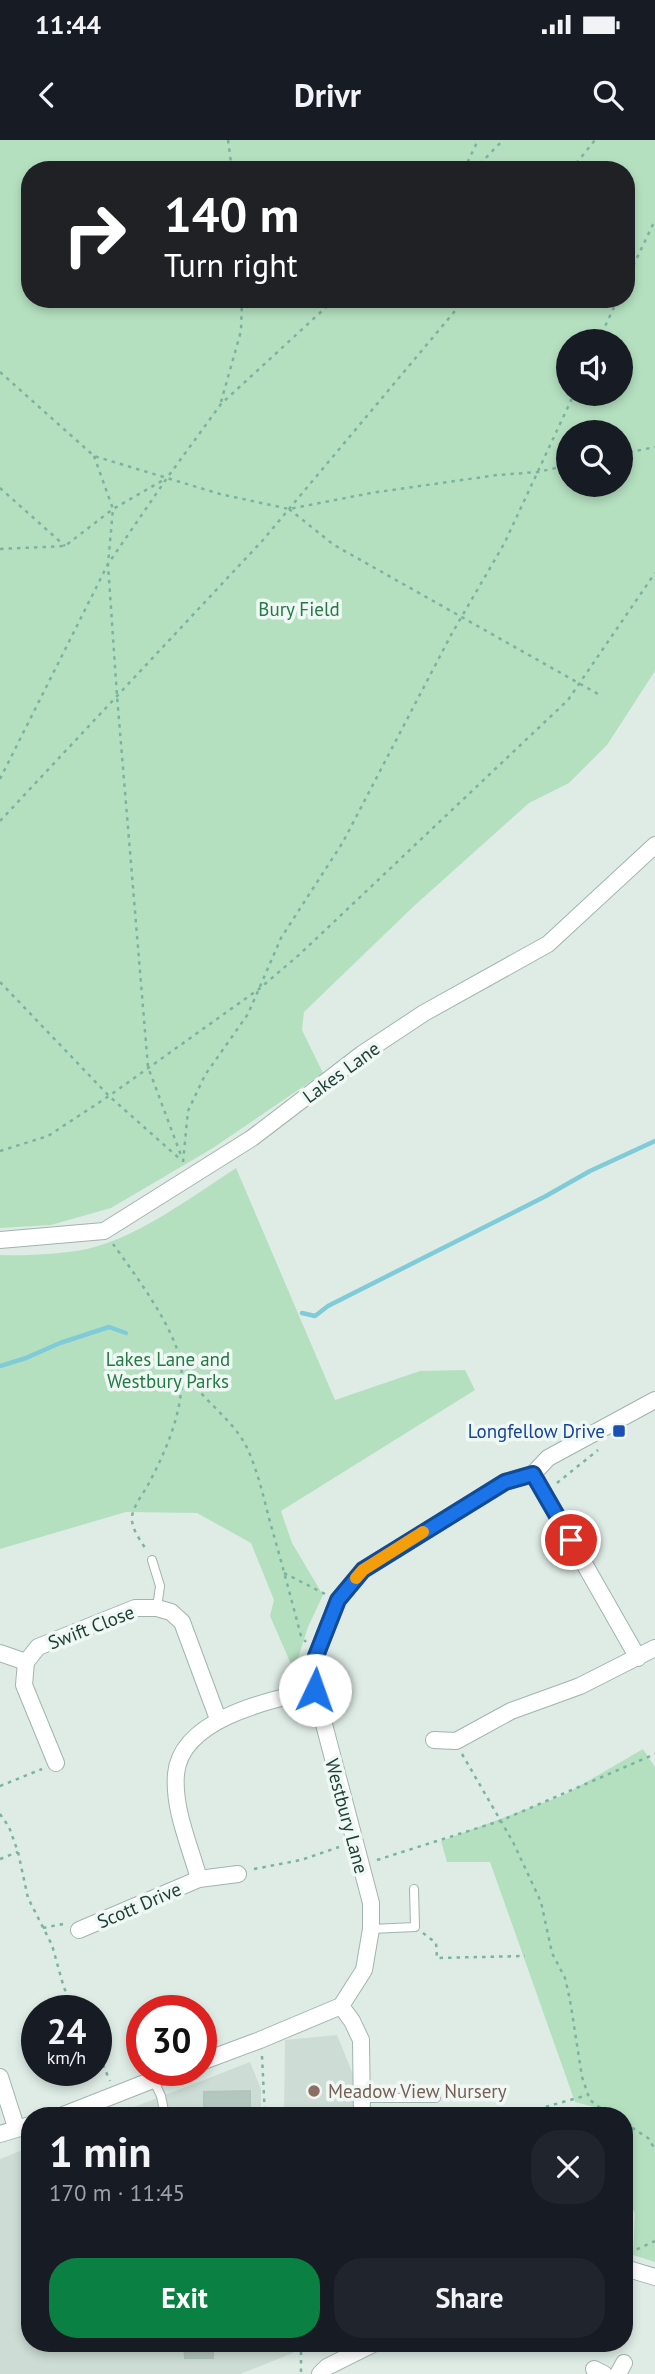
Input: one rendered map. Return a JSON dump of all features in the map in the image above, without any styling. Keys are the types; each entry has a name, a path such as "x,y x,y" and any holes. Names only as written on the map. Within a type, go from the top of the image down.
{"street":[{"name":"Lakes Lane","path":"0,1240 104,1231 252,1138 362,1055 424,1013 548,944 655,845"},
{"name":"Westbury Lane","path":"341,2006 364,1970 371,1929 371,1903 315,1690 316,1656 338,1600 363,1570 505,1482 533,1474 548,1458 655,1400"},
{"path":"533,1474 638,1658"},
{"name":"Swift Close","path":"57,1763 24,1685 26,1662 38,1647 135,1608 157,1608 171,1612 182,1622 218,1719"},
{"path":"434,1741 456,1741 511,1710 580,1686 655,1648"},
{"name":"Swift Close","path":"0,1653 26,1662"},
{"name":"Scott Drive","path":"199,1879 179,1809 176,1772 181,1757 190,1744 218,1719 275,1699 315,1690"},
{"name":"Scott Drive","path":"79,1930 199,1879 238,1874"},
{"path":"217,2056 341,2006 352,2021 360,2040 362,2107"},
{"path":"0,2077 21,2122"},
{"path":"84,2107 136,2086"},
{"path":"0,2134 21,2127"},
{"path":"633,2270 655,2277"},
{"path":"320,2374 350,2352"}],"lane":[{"path":"152,1560 160,1586 157,1608"},
{"path":"371,1929 415,1927 414,1889"},
{"path":"156,2086 163,2107"},
{"path":"362,2098 436,2098"}],"path":[{"path":"228,140 231,161"},
{"path":"468,161 478,140"},
{"path":"483,161 503,140"},
{"path":"578,161 595,140"},
{"path":"635,262 655,220"},
{"path":"221,404 242,331 242,308"},
{"path":"0,779 108,564 167,478 221,404 325,308"},
{"path":"0,821 289,509 457,308"},
{"path":"604,329 614,308"},
{"path":"0,372 94,456 220,494 289,509 384,492 556,468"},
{"path":"183,1161 188,1111 205,1074 248,1014 281,938 343,842 461,618 504,544 568,406"},
{"path":"633,452 655,447"},
{"path":"94,456 113,509 108,564 148,1067 188,1179"},
{"path":"0,549 65,546 113,509 167,478"},
{"path":"0,488 65,546"},
{"path":"289,509 334,545 598,694"},
{"path":"0,1151 48,1136 109,1096 259,989 300,954 568,700 655,573"},
{"path":"0,982 109,1096 183,1161"},
{"path":"104,1231 146,1289 173,1340 187,1378 232,1425 248,1450 302,1636 316,1656"},
{"path":"152,1560 136,1532 132,1518 135,1507 165,1452 181,1387 181,1364"},
{"path":"544,1493 607,1443"},
{"path":"284,1573 338,1600"},
{"path":"456,1741 513,1843 541,1902 552,1953 565,1978 582,2077 590,2100 599,2107"},
{"path":"361,1866 499,1821 655,1754"},
{"path":"0,1786 57,1763"},
{"path":"0,1814 9,1826 18,1852 27,1898 52,1945 68,1995"},
{"path":"238,1874 301,1860 355,1842"},
{"path":"0,1859 18,1852"},
{"path":"43,1928 65,1924 79,1930"},
{"path":"415,1927 436,1943 437,1958 526,1956"},
{"path":"260,2040 265,2107"},
{"path":"112,2085 116,2094"},
{"path":"545,2107 588,2095"},
{"path":"633,2128 648,2138 655,2149"},
{"path":"633,2251 655,2241"},
{"path":"301,2352 301,2374"}],"shaded area":[{"path":"337,2035 366,2107 284,2107 285,2040"},
{"path":"250,2062 261,2089 261,2107 134,2107 188,2086 217,2086 217,2075"},
{"path":"21,2151 21,2352 293,2353 240,2374 0,2374 0,2159"}],"green space":[{"name":"Bury Field","path":"0,140 655,140 655,671 607,745 569,783 529,803 414,906 304,1012 302,1030 323,1073 213,1148 111,1208 51,1225 0,1228"},
{"name":"Lakes Lane and Westbury Parks","path":"236,1168 335,1400 420,1371 465,1370 475,1390 281,1511 292,1543 323,1595 308,1627 294,1671 270,1616 274,1600 251,1543 197,1513 126,1512 0,1549 0,1255 67,1252 106,1244 164,1215"},
{"path":"643,1749 655,1767 655,2262 633,2255 633,2107 594,2107 575,2102 490,1862 447,1862 441,1841 564,1795"}],"building":[{"path":"250,2091 250,2107 204,2107 204,2092"},
{"path":"185,2352 213,2352 213,2358 185,2358"}],"waterway":[{"path":"302,1313 315,1316 328,1306 590,1171 655,1141"},
{"path":"0,1366 109,1327 126,1333"}],"slow traffic":[{"path":"356,1578 363,1570 423,1532"}],"place":[{"name":"Longfellow Drive","path":"619,1431"},
{"name":"Meadow View Nursery","path":"314,2091"}],"route":[{"path":"315,1690 316,1656 338,1600 363,1570 505,1482 533,1474 571,1540"}]}
